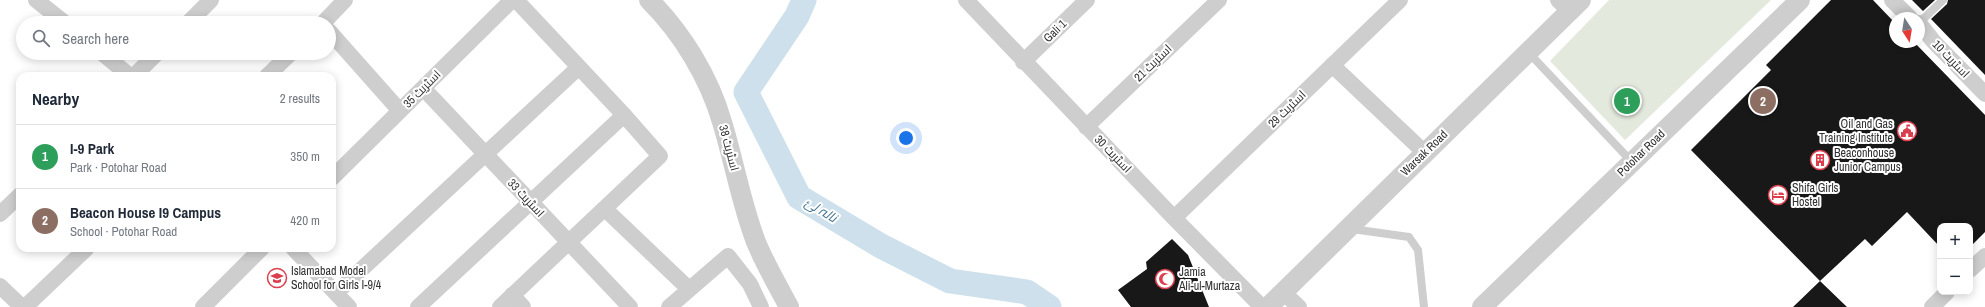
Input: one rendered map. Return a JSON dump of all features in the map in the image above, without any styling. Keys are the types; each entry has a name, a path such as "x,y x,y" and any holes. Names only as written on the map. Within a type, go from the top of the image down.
{"street":[{"path":"36,0 56,16"},
{"path":"195,16 211,0"},
{"path":"330,16 346,0"},
{"name":"اسٹریٹ 35","path":"336,174 512,0"},
{"path":"500,307 660,156 624,115 516,0"},
{"name":"اسٹریٹ 38","path":"649,0 681,38 702,72 722,120 739,188 756,243 789,307"},
{"name":"اسٹریٹ 30","path":"966,0 1023,62 1262,307"},
{"name":"Gali 1","path":"1023,62 1087,0"},
{"name":"اسٹریٹ 21","path":"1086,127 1219,0"},
{"name":"اسٹریٹ 29","path":"1174,218 1400,0"},
{"name":"Potohar Road","path":"1482,307 1800,0"},
{"path":"1892,0 1904,12"},
{"name":"Warsak Road","path":"1268,307 1528,52 1570,4"},
{"name":"اسٹریٹ 10","path":"1925,31 1934,42 1985,94"},
{"path":"336,39 400,111"},
{"path":"111,60 125,72"},
{"path":"138,72 150,60"},
{"path":"271,72 284,60"},
{"path":"1332,65 1425,153"},
{"path":"336,293 579,67"},
{"name":"اسٹریٹ 33","path":"423,88 630,307"},
{"path":"418,307 624,115"},
{"path":"0,214 16,199"},
{"path":"605,209 689,289"},
{"path":"0,286 24,307 83,252"},
{"path":"203,307 258,252"},
{"path":"298,252 349,307"},
{"path":"670,307 728,256 750,284 761,307"},
{"path":"1973,267 1985,256"},
{"path":"1283,292 1299,307"},
{"path":"512,295 523,307"},
{"path":"1932,307 1944,295"}],"lane":[{"path":"1925,17 1943,0"},
{"path":"1528,52 1632,162"},
{"path":"1348,228 1409,237 1418,250 1424,307"}],"shaded area":[{"path":"1609,0 1771,0 1625,140 1550,61"}],"building":[{"path":"1831,0 1873,0 1889,17 1889,48 1920,48 1985,115 1985,232 1973,244 1973,223 1937,223 1937,244 1907,212 1872,246 1865,239 1820,281 1691,150 1771,70 1766,65"},
{"path":"1912,0 1935,0 1923,11"},
{"path":"1948,0 1985,0 1985,75 1931,19 1947,4"},
{"name":"Jamia Ali-ul-Murtaza","path":"1172,239 1188,255 1209,307 1131,307 1118,290 1147,269 1146,262"},
{"path":"1820,281 1847,307 1793,307"}],"waterway":[{"name":"نالہ لئ","path":"804,0 797,16 746,92 799,197 881,246 950,281 1027,292 1049,307"}],"place":[{"name":"I-9 Park","path":"1627,101"},
{"name":"Beacon House I9 Campus","path":"1763,101"},
{"name":"Oil and Gas Training Institute","path":"1907,131"},
{"name":"Beaconhouse Junior Campus","path":"1820,160"},
{"name":"Shifa Girls Hostel","path":"1778,195"},
{"name":"Islamabad Model School for Girls I-9/4","path":"277,278"},
{"name":"Jamia Ali-ul-Murtaza","path":"1165,279"}]}
